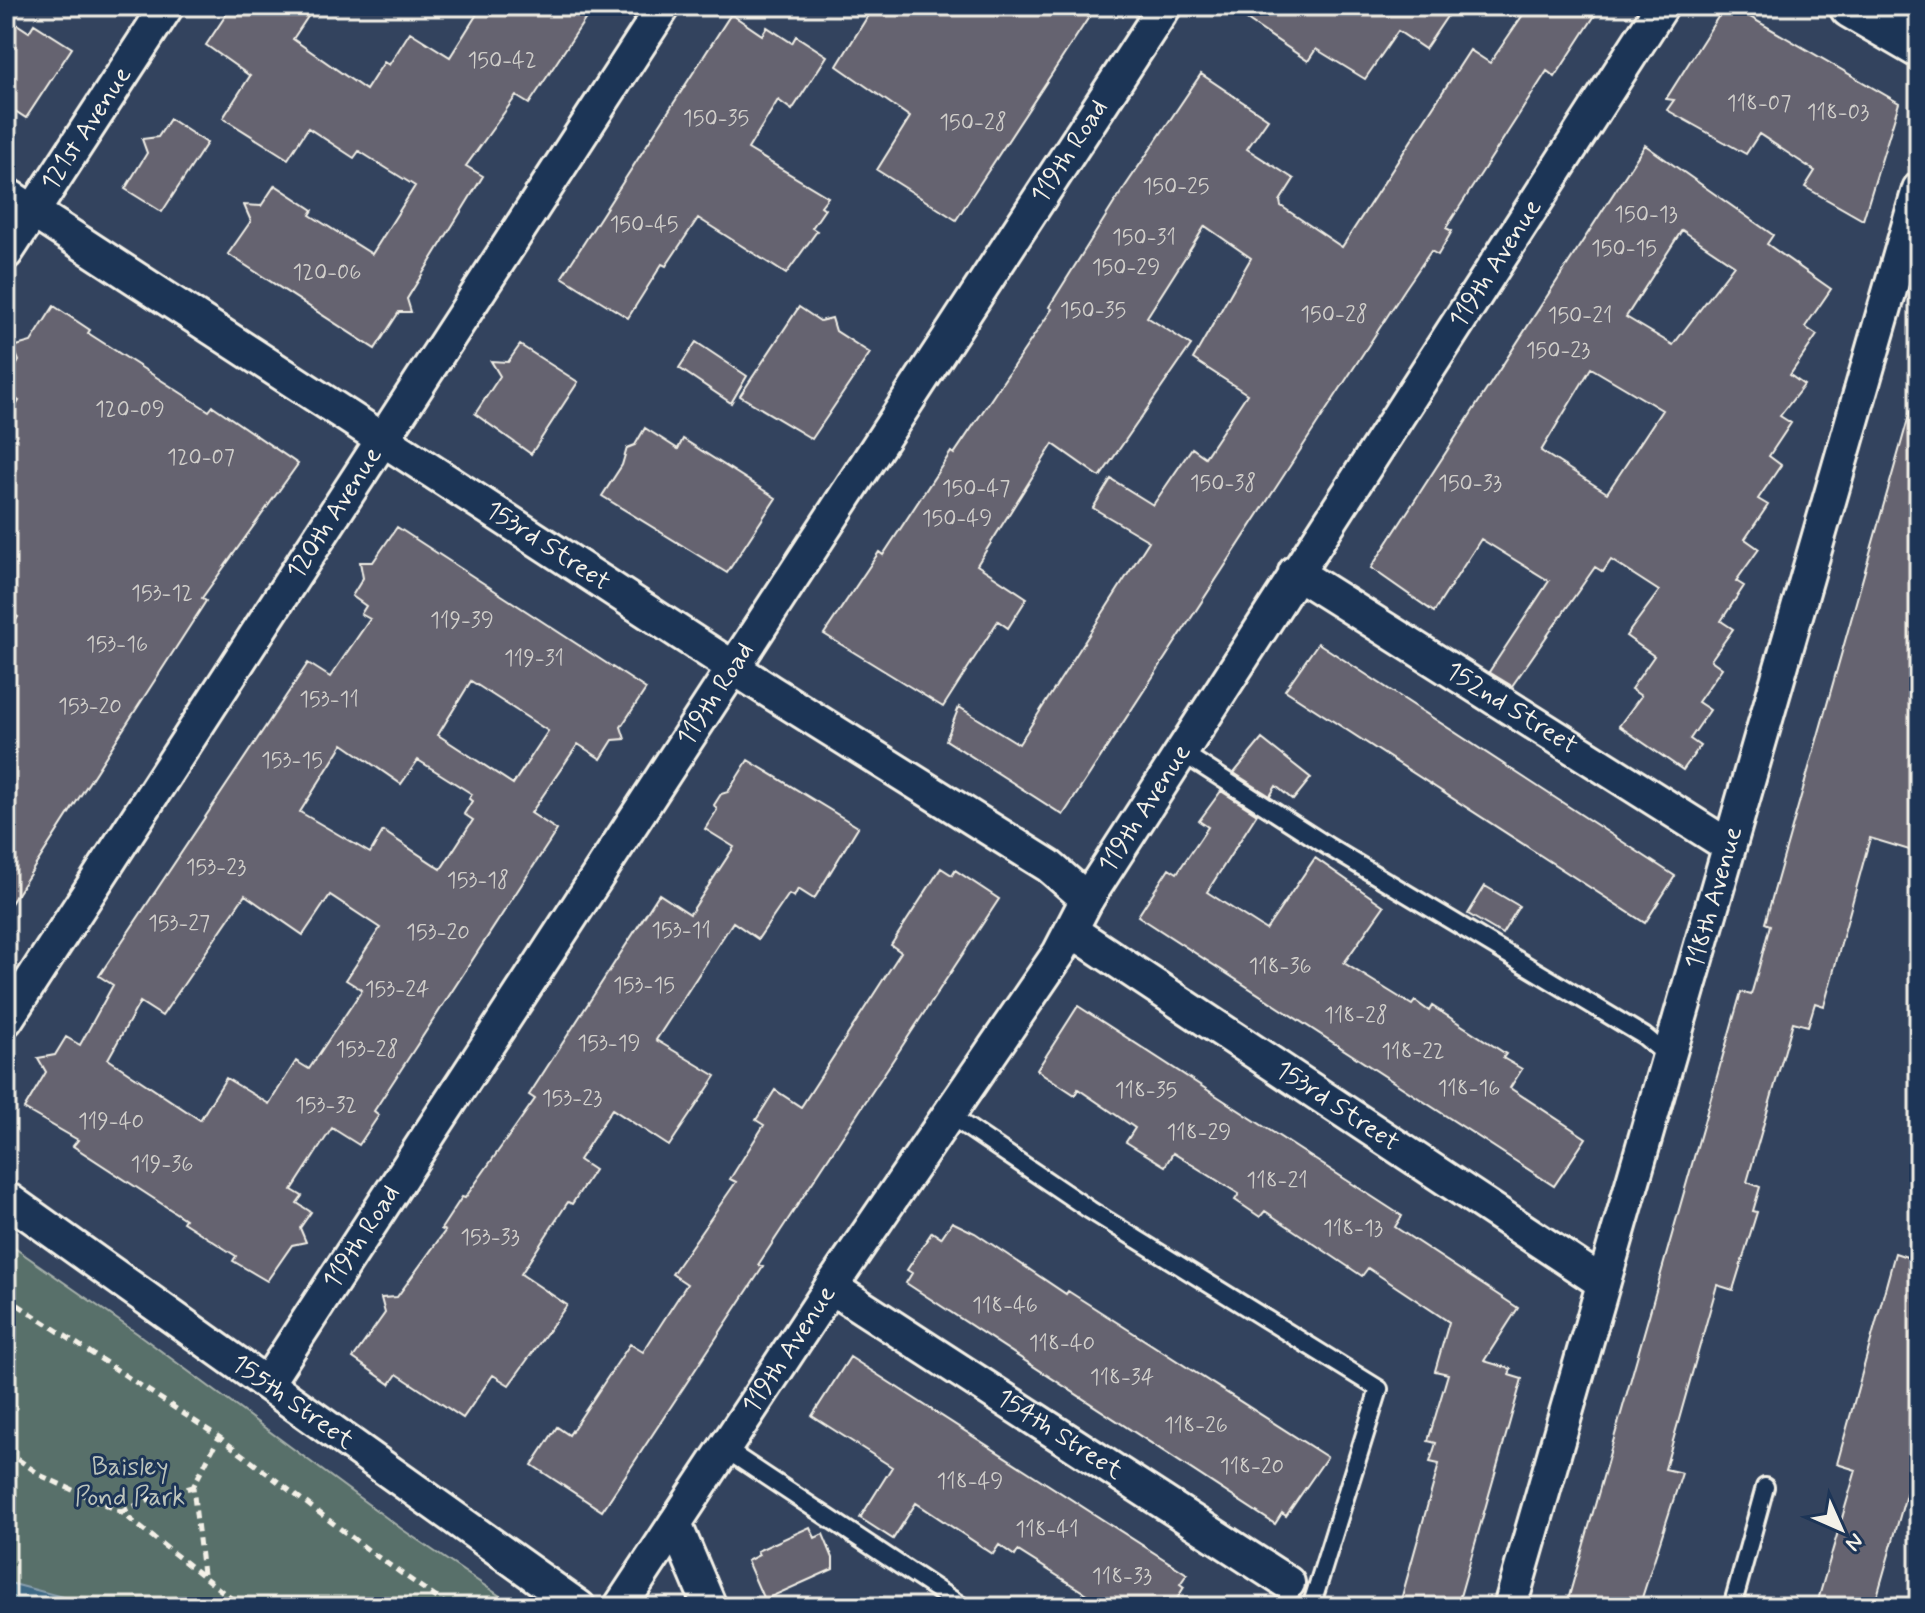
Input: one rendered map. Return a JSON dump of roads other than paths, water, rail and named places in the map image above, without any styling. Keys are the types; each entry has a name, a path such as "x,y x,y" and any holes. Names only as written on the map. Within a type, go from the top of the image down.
{"main road":[{"path":"1852,6 1919,45"}],"street":[{"name":"121st Avenue","path":"6,253 167,6"},
{"name":"120th Avenue","path":"6,1020 664,6"},
{"name":"119th Road","path":"267,1383 1165,6"},
{"name":"119th Avenue","path":"620,1607 831,1287 1072,931 1087,899 1295,572 1662,6"},
{"name":"118th Avenue","path":"1510,1607 1919,189"},
{"name":"153rd Street","path":"6,194 734,667 1049,866 1087,899"},
{"name":"152nd Street","path":"1295,572 1729,846"},
{"name":"153rd Street","path":"1072,931 1603,1283"},
{"name":"155th Street","path":"6,1198 579,1607"},
{"name":"154th Street","path":"831,1287 1288,1583"},
{"path":"675,1524 710,1607"}],"lane":[{"path":"1181,752 1343,856 1644,1036 1668,1056"},
{"path":"948,1114 1090,1210 1379,1389 1310,1607"},
{"path":"725,1449 963,1607"},
{"path":"1732,1607 1765,1487"},
{"path":"1288,1583 1303,1594 1310,1607"}],"water":[{"path":"6,1582 100,1607 6,1607"}],"park label":[{"name":"Baisley Pond Park","path":"130,1483"}]}
